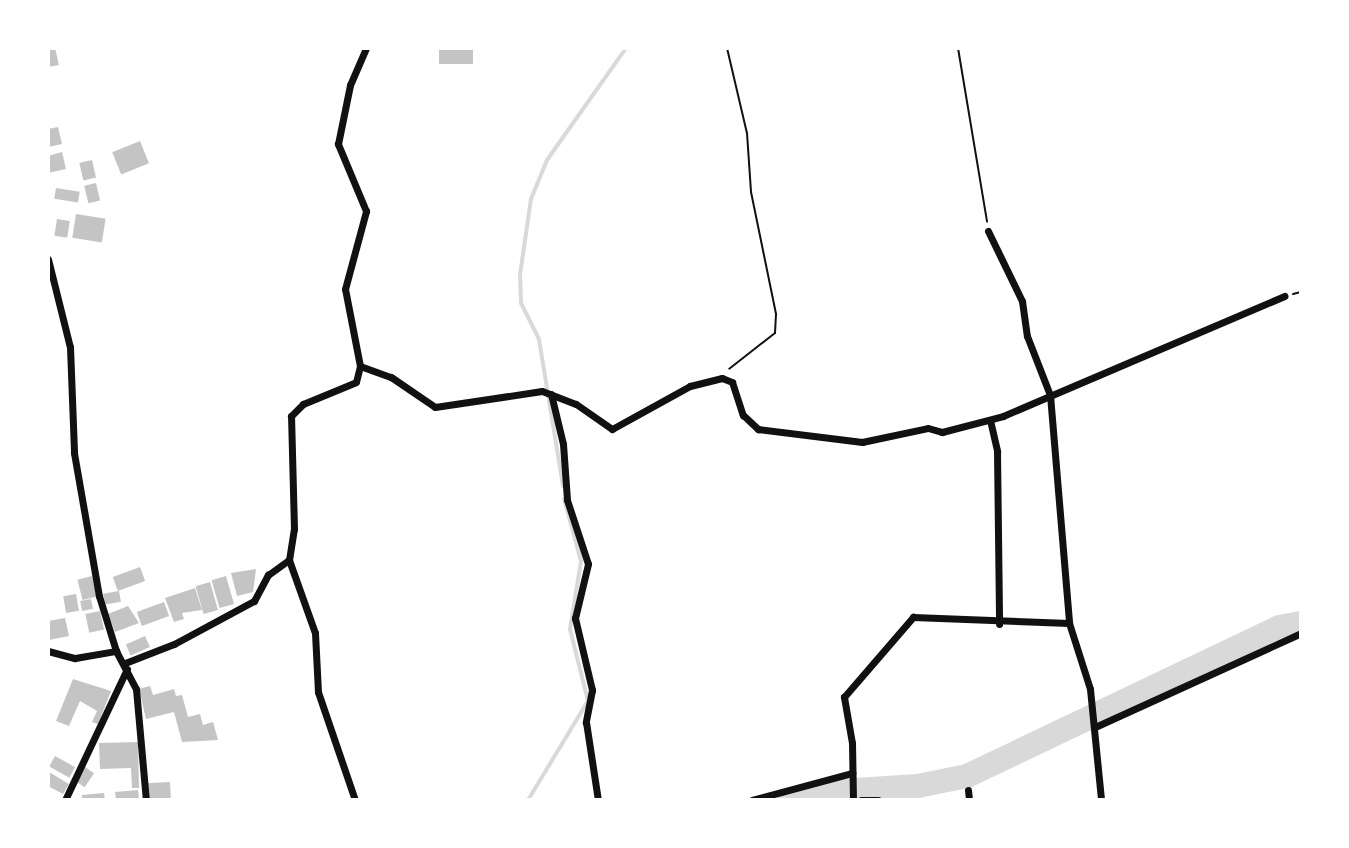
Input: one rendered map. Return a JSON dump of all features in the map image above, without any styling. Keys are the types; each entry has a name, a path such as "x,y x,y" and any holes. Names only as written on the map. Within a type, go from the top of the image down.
{"street":[{"path":"355,800 318,692 315,633 289,560 294,529 291,416 303,404 356,382 360,366 345,289 366,211 338,144 350,85 366,48"},
{"path":"988,231 1022,301 1027,336 1050,395 1069,623 1093,708 1101,800"},
{"path":"48,259 70,347 74,453 99,596 116,651 126,666 138,702 146,800"},
{"path":"360,366 391,377 435,407 547,393 612,429 690,386 726,380 732,382 750,424 772,435 862,442 928,428 942,432 990,420 1284,296"},
{"path":"547,393 563,444 567,500 588,564 575,618 592,690 586,722 598,800"},
{"path":"990,420 997,451 999,624"},
{"path":"65,800 126,666 254,601 268,575 289,560"},
{"path":"852,796 844,697 888,643 920,616 999,624 1069,623"},
{"path":"1095,724 1301,633"},
{"path":"48,651 75,658 116,651"},
{"path":"752,800 852,773"},
{"path":"968,790 969,800"},
{"path":"861,800 878,800"}],"path":[{"path":"726,380 731,362 761,347 775,333 776,314 751,192 747,133 727,48"},
{"path":"958,48 988,231"}],"building":[{"path":"48,48 55,48 59,65 48,67"},
{"path":"439,48 473,48 473,64 439,64"},
{"path":"58,127 62,144 48,147 48,129"},
{"path":"140,141 149,163 121,174 112,152"},
{"path":"62,152 66,169 48,173 48,156"},
{"path":"92,160 96,178 83,180 79,163"},
{"path":"96,183 100,201 88,203 84,186"},
{"path":"56,188 80,192 78,203 54,199"},
{"path":"76,214 106,219 102,242 72,238"},
{"path":"57,219 70,221 67,238 54,236"},
{"path":"140,567 145,581 118,591 113,577"},
{"path":"256,569 253,592 237,596 231,573"},
{"path":"92,576 97,596 83,600 77,580"},
{"path":"226,576 234,604 220,608 212,580"},
{"path":"210,582 218,610 204,614 196,586"},
{"path":"195,588 202,610 182,613 184,619 174,622 165,598"},
{"path":"119,591 121,602 105,605 103,594"},
{"path":"76,594 79,611 66,613 63,596"},
{"path":"91,599 93,609 82,611 80,601"},
{"path":"164,602 169,616 142,626 137,612"},
{"path":"128,606 139,623 115,632 108,614"},
{"path":"100,611 104,630 89,633 85,614"},
{"path":"65,618 69,636 49,640 48,621"},
{"path":"145,636 150,647 131,656 126,645"},
{"path":"73,679 111,691 98,724 92,722 97,711 80,701 69,726 56,721"},
{"path":"150,686 153,695 174,689 176,696 182,695 188,717 200,714 203,725 213,722 218,740 182,742 174,712 146,719 139,689"},
{"path":"138,742 139,788 132,788 131,768 100,769 99,743"},
{"path":"55,756 75,767 69,778 49,766"},
{"path":"85,767 94,773 85,787 75,781"},
{"path":"49,772 69,784 63,794 48,786"},
{"path":"170,782 171,800 148,800 147,783"},
{"path":"138,790 139,800 116,800 115,792"},
{"path":"104,793 105,800 82,800 82,795"}],"waterway":[{"path":"563,486 539,339 521,303 520,275 531,199 547,160 626,48"},
{"path":"528,800 588,701 570,629 581,561 564,499"},
{"path":"789,800 823,792 918,786 967,776 1279,627 1301,623"}]}
